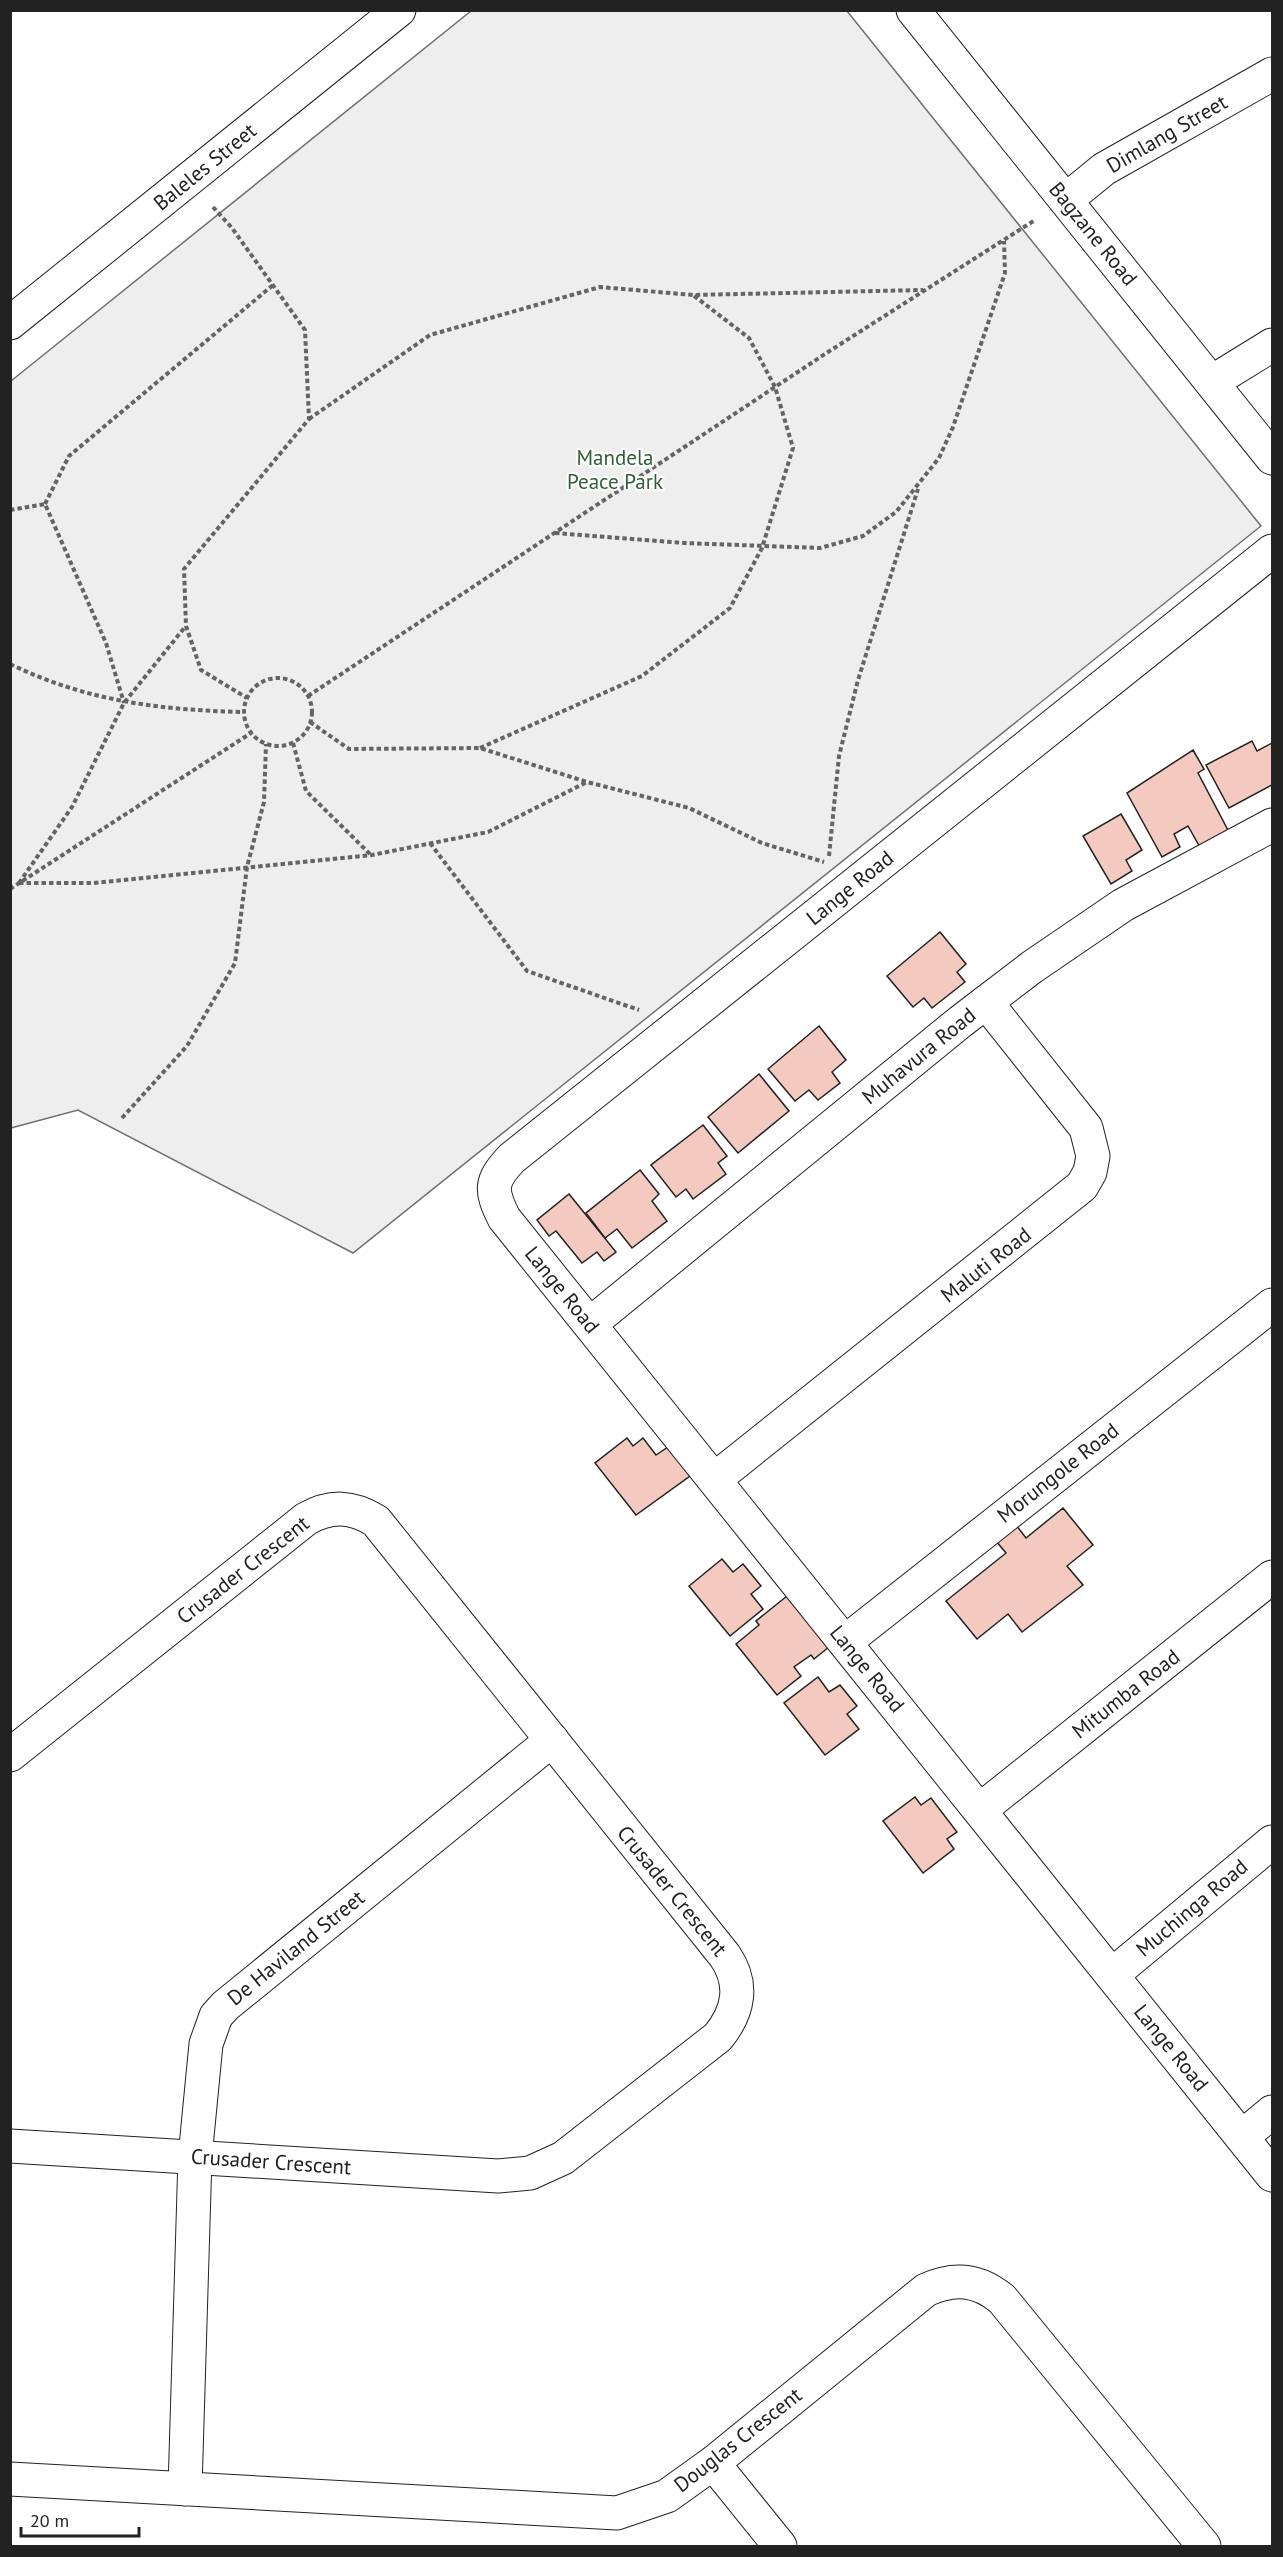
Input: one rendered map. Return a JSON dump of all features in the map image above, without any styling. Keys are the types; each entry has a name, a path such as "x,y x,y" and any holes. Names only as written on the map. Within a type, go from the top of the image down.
{"street":[{"name":"Baleles Street","path":"10,323 399,10"},
{"name":"Bagzane Road","path":"913,10 1272,458"},
{"name":"Dimlang Street","path":"1066,200 1104,169 1272,74"},
{"path":"1212,382 1272,345"},
{"name":"Lange Road","path":"1272,551 512,1158 500,1170 493,1186 496,1201 504,1218 1272,2175"},
{"name":"Muhavura Road","path":"590,1324 986,1002 1076,935 1124,905 1272,825"},
{"name":"Maluti Road","path":"715,1479 1082,1186 1090,1172 1093,1156 1086,1128 986,1002"},
{"name":"Morungole Road","path":"845,1642 1272,1305"},
{"name":"Crusader Crescent","path":"10,1755 306,1519 331,1509 344,1508 361,1512 376,1521 552,1740 733,1967 737,1981 736,2008 729,2024 718,2037 563,2158 530,2173 498,2176 10,2146"},
{"name":"Mitumba Road","path":"980,1810 1272,1577"},
{"name":"De Haviland Street","path":"185,2489 195,2157 206,2044 216,2016 552,1740"},
{"name":"Muchinga Road","path":"1112,1974 1272,1842"},
{"path":"1242,2137 1272,2112"},
{"name":"Douglas Crescent","path":"10,2479 617,2513 667,2496 713,2463 926,2290 952,2281 966,2281 980,2284 1002,2299 1203,2547"},
{"path":"713,2463 780,2547"}],"path":[{"path":"189,180 232,228 305,330 309,419"},
{"path":"308,696 775,387 1066,200"},
{"path":"553,533 762,548 820,548 862,536 896,512 939,458 953,427 1005,273 1004,240"},
{"path":"45,504 69,456 273,285"},
{"path":"247,698 201,670 186,626 184,569 309,419 430,335 600,287 693,295 926,290"},
{"path":"480,748 642,676 730,608 762,548 793,448 775,387 748,338 693,295"},
{"path":"310,722 349,749 480,748 587,782 689,808 762,843 828,863 838,756 858,680 919,485"},
{"path":"10,510 45,504"},
{"path":"45,504 106,644 124,703"},
{"path":"19,883 72,807 124,703 186,626"},
{"path":"10,664 38,678 124,703 165,709 243,712"},
{"path":"278,678 290,680 308,696 312,709 310,722 304,735 293,743 279,746 266,744 251,733 246,726 243,712 247,698 256,687 278,678"},
{"path":"10,889 251,733"},
{"path":"293,743 306,791 372,855"},
{"path":"122,1118 187,1046 235,963 248,867 264,802 266,744"},
{"path":"19,883 93,883 372,855 489,832 587,782"},
{"path":"430,843 527,971 639,1010 666,1035"}],"green space":[{"name":"Mandela Peace Park","path":"471,11 847,11 1261,526 353,1253 78,1110 11,1128 11,381"}],"building":[{"path":"1252,741 1257,751 1272,743 1272,785 1229,808 1206,765"},
{"path":"1193,750 1204,769 1198,773 1230,834 1201,849 1188,826 1174,834 1180,847 1162,857 1127,793"},
{"path":"1121,814 1142,850 1126,860 1132,871 1111,884 1083,836"},
{"path":"940,932 966,964 957,972 965,982 932,1008 924,998 913,1007 887,976"},
{"path":"819,1026 846,1060 832,1072 840,1083 818,1100 809,1090 795,1101 768,1069"},
{"path":"759,1074 789,1111 738,1153 708,1117"},
{"path":"703,1125 727,1156 718,1163 726,1174 693,1199 686,1189 676,1197 651,1165"},
{"path":"640,1170 659,1194 652,1201 667,1221 632,1248 617,1229 605,1238 586,1213"},
{"path":"569,1194 616,1252 604,1261 597,1252 582,1263 556,1231 549,1236 537,1220"},
{"path":"627,1438 633,1446 643,1438 656,1455 668,1447 690,1476 636,1515 595,1463"},
{"path":"1063,1508 1093,1545 1067,1566 1083,1585 1022,1632 1008,1614 977,1639 946,1601 1006,1553 996,1541 1016,1525 1026,1538"},
{"path":"722,1559 733,1572 743,1564 761,1586 751,1594 763,1609 730,1636 689,1586"},
{"path":"787,1596 829,1647 814,1659 811,1655 794,1667 801,1676 777,1695 736,1644 759,1625 756,1621"},
{"path":"818,1677 829,1692 840,1685 857,1706 847,1714 859,1729 825,1755 784,1703"},
{"path":"915,1797 921,1805 931,1798 957,1832 947,1839 954,1849 923,1873 883,1821"}]}
